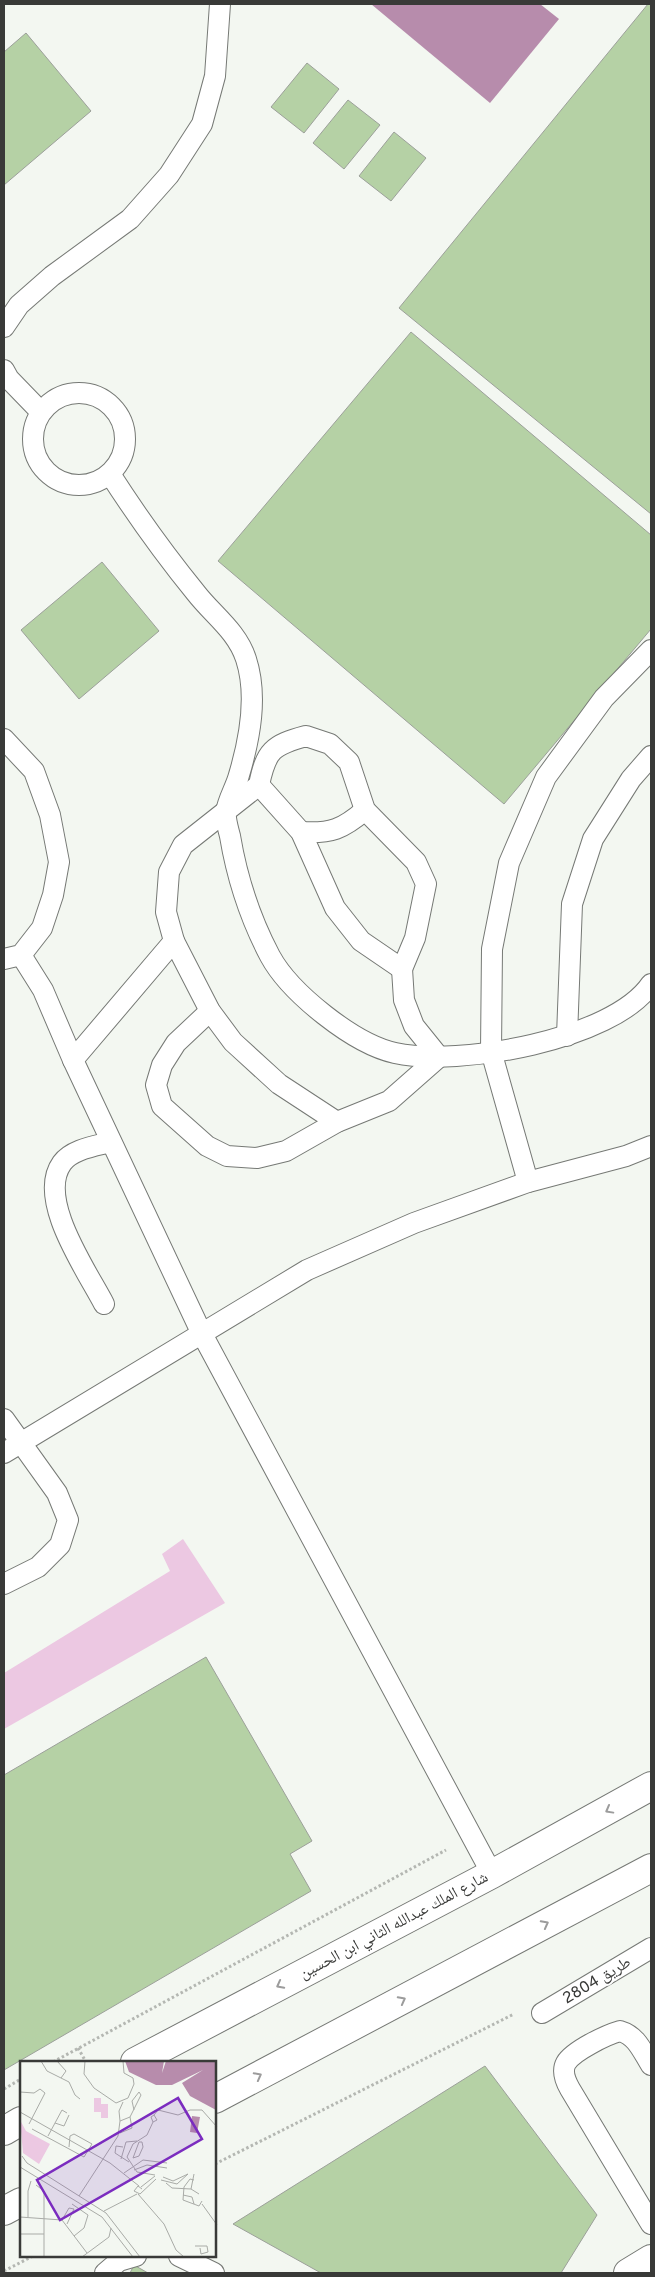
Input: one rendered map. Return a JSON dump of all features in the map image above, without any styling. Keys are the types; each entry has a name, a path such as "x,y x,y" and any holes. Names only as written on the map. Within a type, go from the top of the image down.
{"main road":[{"name":"شارع الملك عبدالله الثاني ابن الحسين","path":"136,2061 492,1874 651,1786"},
{"path":"216,2098 651,1868"},
{"path":"4,2131 20,2123"},
{"path":"4,2212 20,2203"},
{"path":"628,2273 651,2259"}],"lane":[{"path":"4,327 19,305 52,276 130,219 169,175 202,124 216,76 220,4"},
{"path":"4,370 40,411"},
{"path":"79,391 101,397 118,412 126,433 123,456 110,474 86,486 58,482 38,464 32,437 40,411 57,397 79,391"},
{"path":"110,474 142,524 202,601 233,633 246,658 253,694 249,730 240,774 226,812 236,870 253,919 272,959 306,1000 354,1036 395,1053 439,1057 515,1049 567,1036 606,1020 644,994 651,984"},
{"path":"528,1182 491,1051 492,949 509,863 546,777 604,698 651,650"},
{"path":"337,1122 279,1084 233,1042 210,1011 174,942 166,912 169,872 183,845 260,785 264,760 282,742 306,736 330,744 349,762 365,810 416,862 426,884 415,938 402,969 404,1000 414,1026 439,1057"},
{"path":"4,739 34,771 50,815 59,862 53,894 42,928 12,957 43,990 73,1060 200,1332 492,1874"},
{"path":"567,1036 572,904 593,839 631,779 651,756"},
{"path":"260,785 301,832 334,908 361,941 402,969"},
{"path":"301,832 330,832 344,826 365,810"},
{"path":"73,1060 174,942"},
{"path":"210,1011 176,1043 162,1065 156,1085 162,1106 208,1146 227,1156 257,1158 286,1151 337,1122 389,1101 439,1057"},
{"path":"104,1304 62,1221 55,1199 56,1180 62,1163 75,1153 111,1142"},
{"path":"12,1449 200,1332 307,1270 414,1223 528,1182 626,1156 651,1146"},
{"path":"626,1156 651,1155"},
{"path":"4,1419 12,1449 57,1493 68,1520 60,1545 38,1567 4,1584"},
{"name":"طريق 2804","path":"542,2013 651,1948"},
{"path":"651,2065 636,2040 628,2033 620,2031 574,2055 566,2064 564,2073 570,2089 651,2224"},
{"path":"105,2273 119,2261 133,2257"},
{"path":"181,2257 214,2273"}],"path":[{"path":"55,2061 472,1836"},
{"path":"216,2163 537,2002 542,2013"},
{"path":"78,2048 85,2061"},
{"path":"4,2089 20,2080"},
{"path":"4,2271 31,2257"}],"shaded area":[{"path":"371,4 540,4 559,19 490,103"},
{"path":"183,1539 225,1603 4,1729 4,1673 170,1571 162,1554"}],"building":[{"path":"648,4 651,4 651,514 399,308"},
{"path":"26,33 91,111 4,185 4,52"},
{"path":"307,63 339,89 304,133 271,107"},
{"path":"348,100 380,125 344,169 313,143"},
{"path":"394,132 426,158 391,201 359,176"},
{"path":"411,332 651,535 651,629 504,804 218,561"},
{"path":"102,562 159,631 79,699 21,630"},
{"path":"206,1657 312,1841 290,1854 311,1891 4,2070 4,1775"},
{"path":"485,2066 597,2215 561,2273 321,2273 233,2224"},
{"path":"134,2265 148,2273 130,2273"}]}
